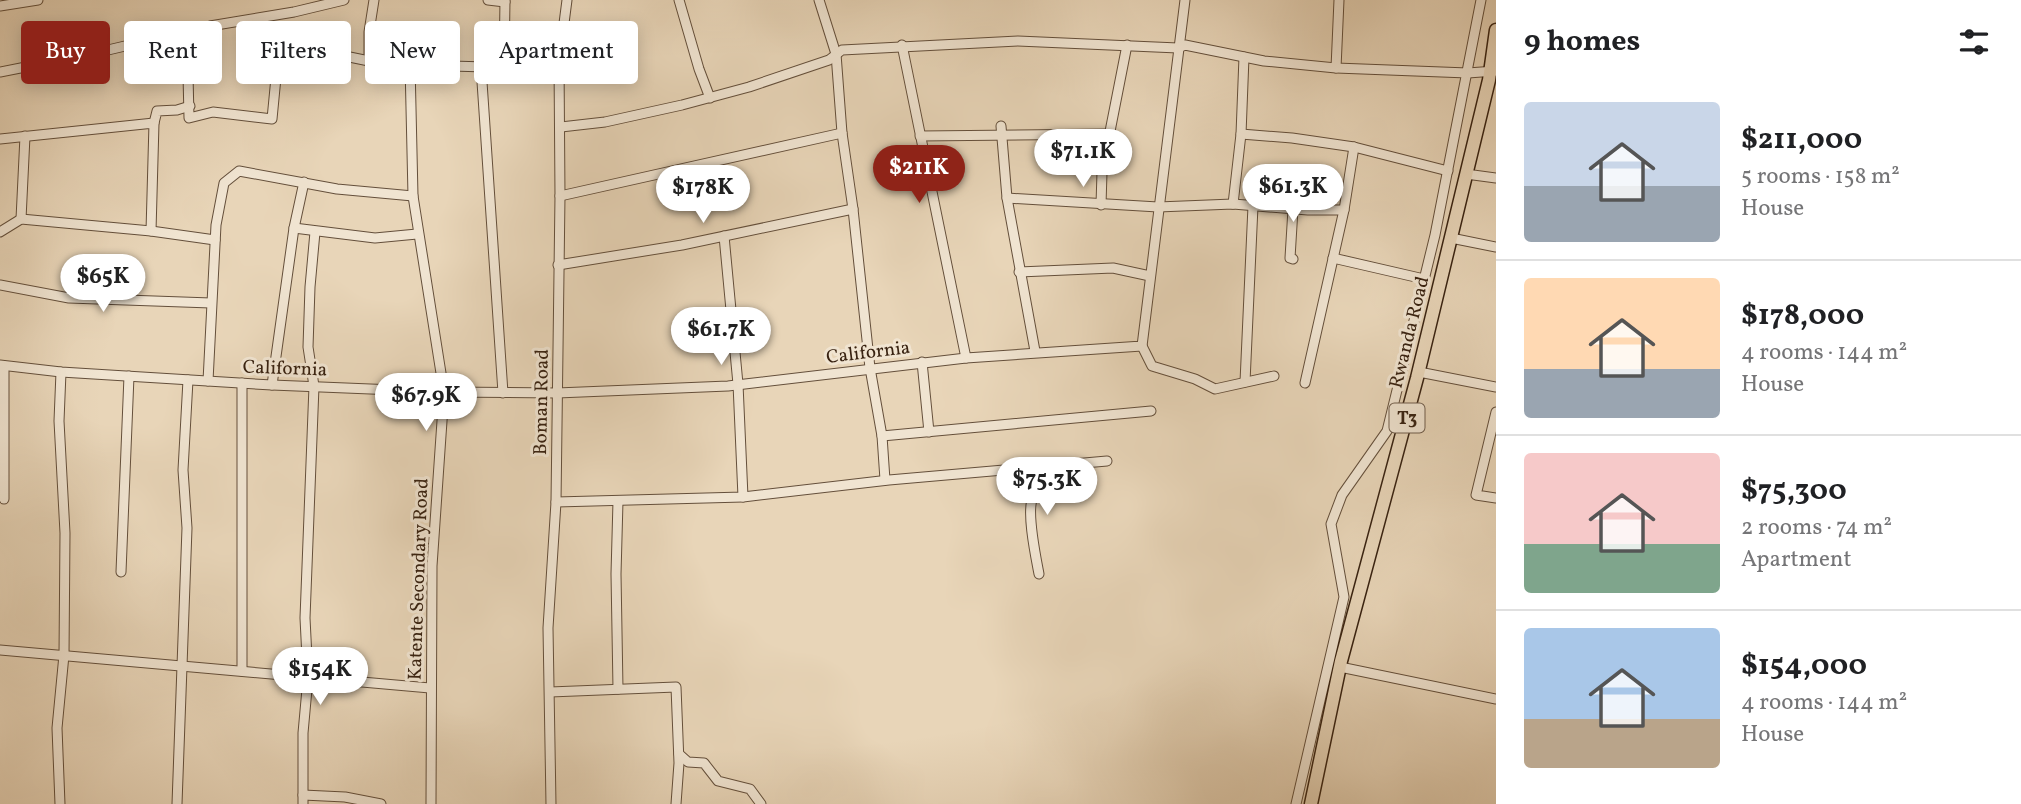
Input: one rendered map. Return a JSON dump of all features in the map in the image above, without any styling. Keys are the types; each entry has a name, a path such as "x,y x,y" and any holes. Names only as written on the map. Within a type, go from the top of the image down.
{"highway":[{"name":"Rwanda Road","path":"1311,804 1340,667 1419,372 1493,71 1496,30"}],"street":[{"path":"0,6 38,0"},
{"path":"222,25 344,0"},
{"path":"371,21 374,0"},
{"path":"488,0 505,1 505,21"},
{"name":"Boman Road","path":"564,21 567,0"},
{"path":"679,0 710,98"},
{"path":"819,0 836,54 842,133 886,480"},
{"path":"1185,0 1142,346 1152,366 1195,379 1215,389 1275,376"},
{"path":"1336,68 1339,0"},
{"path":"1296,804 1344,597 1331,524 1342,495 1387,431 1448,171 1482,0"},
{"path":"561,127 605,122 710,98 829,60 842,50 902,46 1018,41 1178,48 1185,45 1244,57 1336,68 1468,73 1493,71"},
{"path":"1101,205 1102,172 1128,45"},
{"path":"0,72 124,46"},
{"path":"902,46 966,358"},
{"path":"189,84 189,118 213,112 272,119 277,67 287,57 335,54 365,60"},
{"path":"1233,204 1241,134 1244,57"},
{"name":"Katente Secondary Road","path":"410,84 413,196 417,234 444,392 432,566 431,804"},
{"path":"482,84 503,393"},
{"name":"Boman Road","path":"551,804 548,628 556,502 560,84"},
{"path":"151,230 154,123 158,111 190,106"},
{"path":"0,139 154,123"},
{"path":"1001,125 1007,198 1035,351"},
{"path":"560,196 842,133"},
{"path":"920,136 1110,134"},
{"path":"1241,134 1292,138 1354,148 1448,171"},
{"path":"21,219 25,136"},
{"path":"1305,383 1334,258 1354,148"},
{"path":"208,381 215,240 224,183 239,171 337,188 413,196"},
{"path":"1466,174 1496,178"},
{"path":"272,385 294,228 304,183"},
{"path":"1007,198 1101,205 1158,207 1233,204 1344,210"},
{"path":"1245,383 1253,206"},
{"path":"558,265 682,245 853,209"},
{"path":"1293,209 1289,250 1293,260"},
{"path":"0,232 21,219 151,230 215,240"},
{"path":"294,228 375,238 417,234"},
{"path":"315,232 308,346 314,386 305,618 308,678 303,733 303,799 345,797 381,804"},
{"path":"724,236 738,384 743,497"},
{"path":"1451,238 1496,247"},
{"path":"1334,258 1424,279"},
{"path":"1019,272 1112,268 1150,276"},
{"path":"0,285 69,298 211,303"},
{"name":"California","path":"2,365 61,372 272,385 444,392 557,393 738,384 1035,351 1142,346"},
{"path":"922,362 929,432"},
{"path":"2,365 4,499"},
{"path":"60,804 57,729 64,655 65,533 59,421 61,372"},
{"path":"1419,372 1496,387"},
{"path":"121,572 129,376"},
{"path":"177,804 187,528 183,470 188,380"},
{"path":"242,383 242,671"},
{"path":"882,436 1151,411"},
{"path":"1496,412 1476,495 1496,498"},
{"path":"556,502 743,497 886,480 1107,461"},
{"path":"1039,574 1032,542 1031,506 1033,495 1044,486 1053,465"},
{"path":"618,501 618,689"},
{"path":"0,650 430,688"},
{"path":"1340,667 1496,699"},
{"path":"550,692 676,687 679,754 676,804"},
{"path":"679,754 688,762 704,763 718,780 750,789 761,804"}]}
